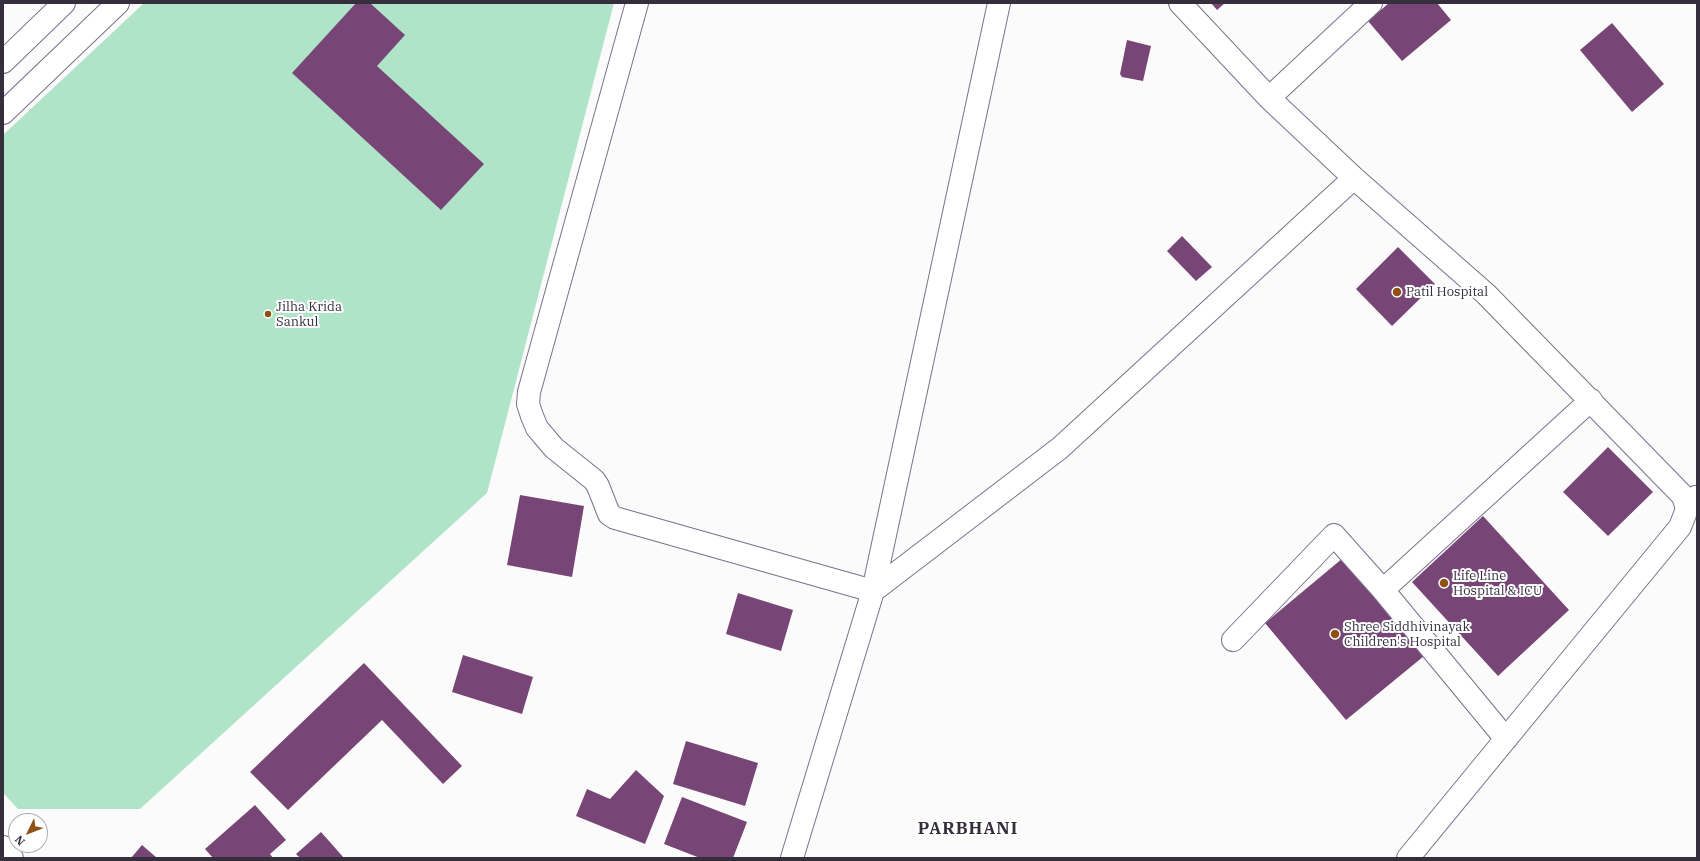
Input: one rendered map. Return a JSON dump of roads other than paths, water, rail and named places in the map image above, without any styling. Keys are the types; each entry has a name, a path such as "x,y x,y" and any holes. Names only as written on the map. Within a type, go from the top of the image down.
{"street":[{"path":"3,62 64,3"},
{"path":"3,114 118,3"},
{"path":"637,3 529,392 528,404 532,416 538,428 554,448 594,480 598,486 609,514 615,518 872,591"},
{"path":"792,858 872,591 999,3"},
{"path":"1180,3 1269,98 1354,178 1486,294 1683,496 1692,502 1680,527 1408,858"},
{"path":"1269,98 1371,3"},
{"path":"872,591 1060,448 1354,178"},
{"path":"1383,590 1591,400"},
{"path":"1233,640 1334,535 1383,590 1506,738"},
{"path":"3,847 12,858"}],"place":[{"name":"Patil Hospital","path":"1397,292"},
{"name":"Jilha Krida Sankul","path":"268,314"},
{"name":"Life Line Hospital & ICU","path":"1444,583"},
{"name":"Shree Siddhivinayak Children's Hospital","path":"1335,634"}],"district":[{"name":"PARBHANI","path":"968,829"}]}
